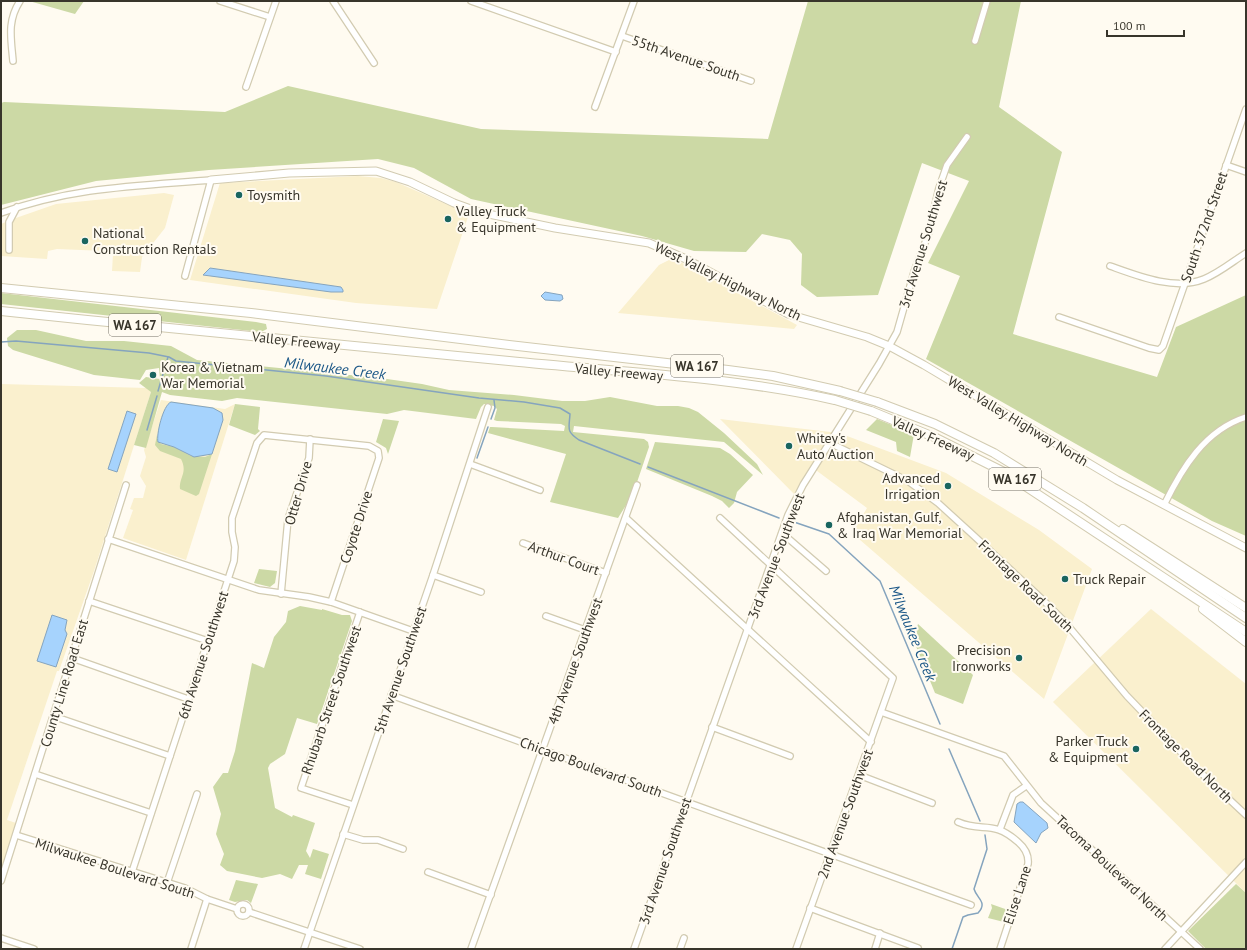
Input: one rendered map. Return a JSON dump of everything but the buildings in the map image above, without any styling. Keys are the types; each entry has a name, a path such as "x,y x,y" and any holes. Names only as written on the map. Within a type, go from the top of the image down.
{"highway":[{"path":"1,283 84,296"},
{"name":"Valley Freeway","path":"1,288 227,310 728,370 772,376 840,391 877,402 967,439 1030,475 1083,508 1246,618"},
{"name":"Valley Freeway","path":"1,311 726,382 771,388 835,400 871,411 934,437 1004,472 1246,632"},
{"path":"1,316 53,320 87,320"},
{"path":"1083,508 1115,524 1246,608"},
{"path":"1148,567 1246,642"}],"main road":[{"name":"West Valley Highway North","path":"211,180 289,173 358,170 376,171 410,182 454,203 484,213 649,243 686,259 788,314 867,337 890,346 1111,477 1246,548"}],"street":[{"path":"13,61 12,15 20,1"},
{"path":"220,1 270,16"},
{"path":"246,87 276,1"},
{"path":"333,1 374,63"},
{"name":"55th Avenue South","path":"471,1 616,52"},
{"path":"595,107 634,1"},
{"path":"975,41 988,1"},
{"name":"55th Avenue South","path":"622,36 751,81"},
{"name":"South 372nd Street","path":"1059,317 1149,348 1159,350 1163,346 1246,109"},
{"name":"3rd Avenue Southwest","path":"634,949 782,533 798,494 890,346 897,332 914,272 928,235 939,188 947,165 967,137"},
{"path":"1226,165 1246,172"},
{"path":"1,213 17,207 77,192 211,180 185,276"},
{"path":"9,250 9,222 17,207"},
{"path":"1110,266 1149,280 1185,282 1197,281 1207,277 1246,253"},
{"name":"5th Avenue Southwest","path":"304,949 433,575 488,407"},
{"path":"1164,505 1181,473 1202,445 1218,430 1246,417"},
{"name":"6th Avenue Southwest","path":"132,872 228,579 235,554 232,518 260,438 268,435 310,439"},
{"name":"Coyote Drive","path":"310,439 369,446 378,451 379,458 331,602"},
{"name":"Otter Drive","path":"281,594 288,519 309,458 310,439"},
{"name":"Frontage Road South","path":"830,443 908,481 938,503 1044,600 1064,621 1127,696"},
{"path":"470,464 540,490"},
{"name":"County Line Road East","path":"1,881 126,485"},
{"name":"4th Avenue Southwest","path":"471,949 638,485"},
{"path":"626,518 871,742"},
{"path":"720,518 771,565"},
{"path":"782,533 826,571"},
{"path":"108,539 259,590 310,597 331,602 413,631"},
{"name":"Arthur Court","path":"523,543 606,573"},
{"name":"2nd Avenue Southwest","path":"771,565 893,678 796,949"},
{"path":"433,575 481,592"},
{"path":"89,601 208,641"},
{"name":"Rhubarb Street Southwest","path":"353,805 301,788 360,612"},
{"path":"546,616 585,630"},
{"path":"72,658 188,699"},
{"name":"Chicago Boulevard South","path":"391,695 470,725 544,749 971,905"},
{"name":"Frontage Road North","path":"1127,696 1199,771 1246,815"},
{"name":"Tacoma Boulevard North","path":"881,712 1004,756 1026,786 1041,803 1200,949"},
{"path":"53,716 170,756"},
{"path":"712,728 790,756"},
{"path":"35,774 151,812"},
{"path":"859,775 932,803"},
{"path":"958,822 970,826 1000,829 1013,795 1026,786"},
{"path":"167,883 197,794"},
{"name":"Elise Lane","path":"1000,829 1008,833 1020,844 1029,858 1000,949"},
{"path":"343,834 363,840 378,840 403,849"},
{"name":"Milwaukee Boulevard South","path":"16,835 185,888 207,899 237,909 239,906 244,904 248,908 249,912 310,931 357,948"},
{"path":"1165,949 1246,862"},
{"path":"428,872 491,895"},
{"path":"191,949 207,899"},
{"path":"810,908 918,948"},
{"path":"875,949 880,933"},
{"path":"1,938 34,949"},
{"path":"680,949 684,938"}],"shaded area":[{"path":"358,176 381,178 396,182 469,214 437,309 356,303 190,280 220,183"},
{"path":"164,193 174,195 165,228 142,257 140,272 112,271 113,254 105,251 57,249 48,251 47,259 1,256 1,224 13,219 56,204"},
{"path":"673,258 797,325 794,329 618,313 659,265"},
{"path":"1,384 147,388 151,392 94,571 59,671 57,671 7,820 16,823 1,870"},
{"path":"161,400 225,409 235,404 186,560 123,538 133,510 130,509 134,498 143,498 146,486 140,476 146,457 144,450"},
{"path":"720,419 839,433 946,473 1039,530 1092,569 1044,699 852,533 867,508 813,468 796,496"},
{"path":"1151,609 1246,684 1246,893 1053,702"}],"green space":[{"path":"29,1 84,1 75,14"},
{"path":"808,1 1021,1 999,107 1062,152 1013,334 1157,377 1176,327 1246,295 1246,536 1212,521 926,359 960,276 928,263 969,181 922,163 878,295 817,297 801,285 802,254 790,240 762,234 746,252 694,251 642,236 471,199 414,168 378,159 209,170 96,181 1,205 1,103 4,102 225,112 288,86 481,129 768,139"},
{"path":"1,293 256,322 266,324 267,329 261,332 1,304"},
{"path":"17,330 36,330 86,341 124,341 171,346 197,360 380,378 422,384 449,390 514,395 562,401 585,401 610,397 657,406 678,406 689,408 698,412 724,433 757,464 763,475 724,442 574,426 573,432 644,439 648,442 649,447 633,494 618,518 550,502 566,454 488,433 490,427 564,431 565,426 561,424 497,421 494,420 497,409 494,406 484,404 481,407 476,419 404,410 387,414 237,398 222,401 170,395 162,392 146,448 134,445 151,392 139,383 146,377 160,379 159,368 146,370 140,380 94,375 13,350 8,346 7,338"},
{"path":"235,404 260,407 258,429 260,431 255,435 229,425"},
{"path":"383,419 399,421 388,454 386,448 376,442"},
{"path":"877,419 914,434 910,457 897,451 896,442 866,430"},
{"path":"157,435 157,439 161,444 174,447 191,456 205,457 212,454 213,451 199,494 196,496 180,489 184,468 181,459 160,451 155,445"},
{"path":"655,442 720,448 730,454 753,475 737,492 734,503 729,508 722,501 712,496 646,469"},
{"path":"259,569 277,571 275,583 270,587 254,583"},
{"path":"300,606 322,609 342,615 350,615 352,621 317,724 297,718 285,754 270,764 268,768 275,808 292,817 293,815 315,823 306,851 310,858 313,849 329,854 321,879 305,874 308,865 299,865 292,879 280,874 262,878 227,871 220,865 224,854 216,834 221,814 213,787 223,773 228,773 235,751 252,663 264,668 274,637 286,622 288,611"},
{"path":"918,624 973,675 963,704 935,693 913,639"},
{"path":"236,880 258,884 251,903 247,900 235,902 229,900"},
{"path":"1236,884 1246,893 1246,949 1206,949 1188,931"},
{"path":"991,904 1008,910 1004,922 988,918 992,908"}],"water":[{"path":"210,268 341,287 343,292 331,292 203,275"},
{"path":"545,292 562,295 563,299 560,301 545,300 541,296"},
{"path":"171,402 213,408 222,413 223,420 212,454 194,457 174,447 158,442 158,433 161,420 165,409"},
{"path":"127,411 136,414 117,472 108,469"},
{"path":"52,615 67,620 65,630 67,634 56,667 37,661"},
{"path":"1023,802 1047,823 1048,828 1041,833 1036,843 1014,822 1017,804"}],"waterway":[{"name":"Milwaukee Creek","path":"1,342 16,341 149,353 169,357 176,361 326,376 560,408 570,414 570,432 579,440 640,464"},
{"path":"158,391 168,357"},
{"path":"147,430 157,396"},
{"path":"491,419 495,408 494,400"},
{"path":"477,458 488,427"},
{"name":"Milwaukee Creek","path":"648,467 779,518"},
{"name":"Milwaukee Creek","path":"794,522 829,534 880,581 940,724"},
{"name":"Milwaukee Creek","path":"949,749 980,821"},
{"name":"Milwaukee Creek","path":"952,949 963,917 978,913 982,906 982,903 974,889 987,849 985,835"}],"place":[{"name":"Toysmith","path":"239,195"},
{"name":"Valley Truck & Equipment","path":"448,219"},
{"name":"National Construction Rentals","path":"85,241"},
{"name":"Korea & Vietnam War Memorial","path":"153,375"},
{"name":"Whitey's Auto Auction","path":"789,446"},
{"name":"Advanced Irrigation","path":"948,486"},
{"name":"Afghanistan, Gulf, & Iraq War Memorial","path":"829,525"},
{"name":"Truck Repair","path":"1065,579"},
{"name":"Precision Ironworks","path":"1019,658"},
{"name":"Parker Truck & Equipment","path":"1136,749"}]}
